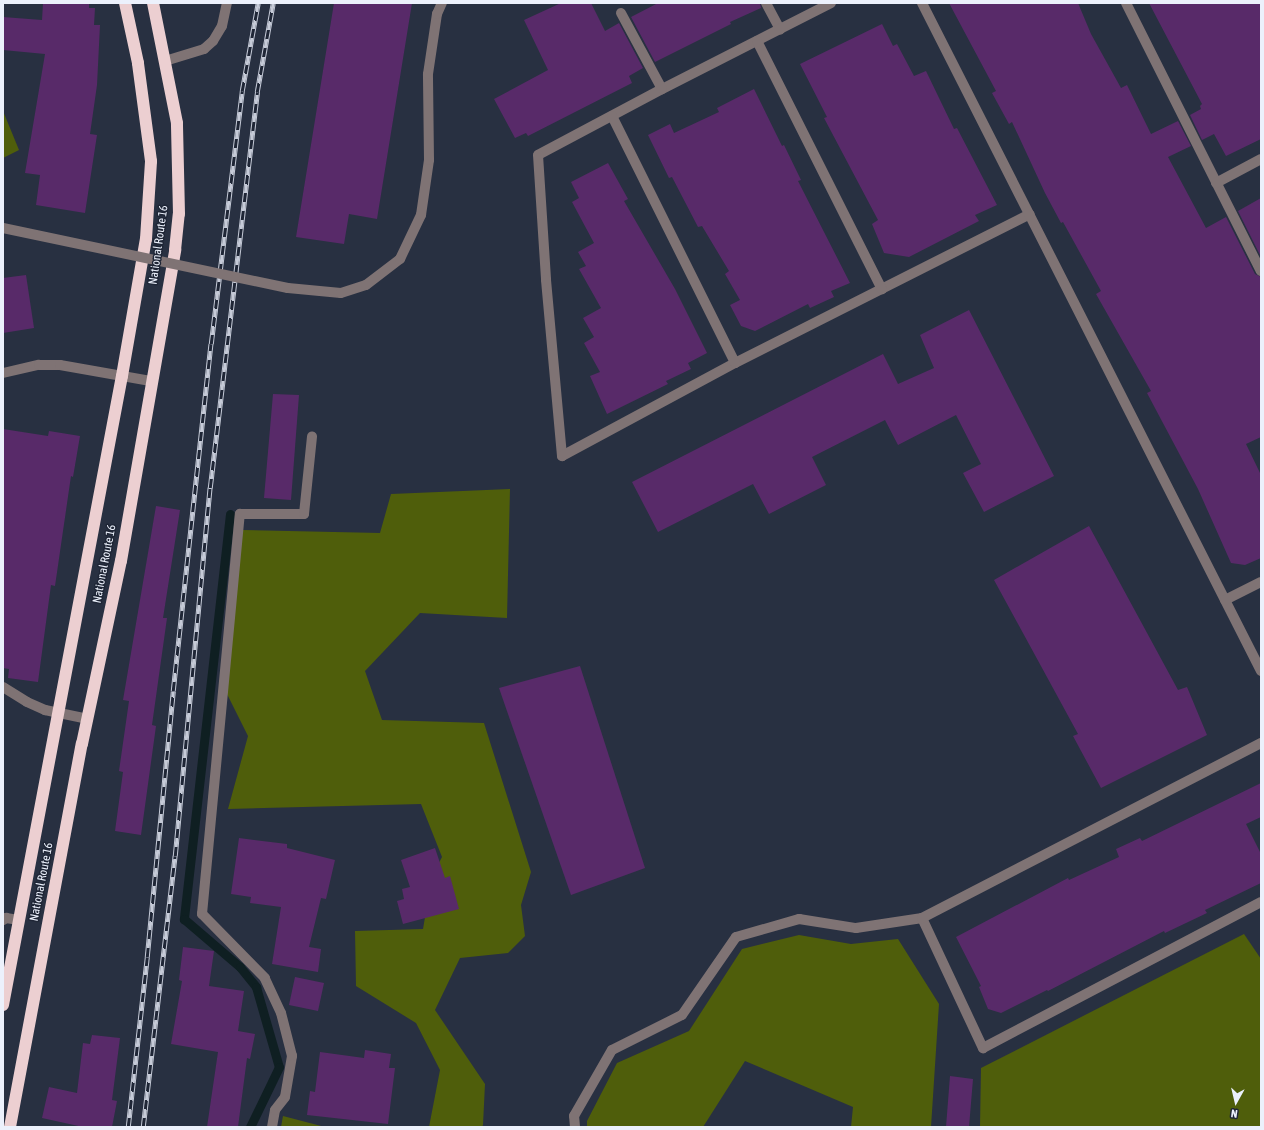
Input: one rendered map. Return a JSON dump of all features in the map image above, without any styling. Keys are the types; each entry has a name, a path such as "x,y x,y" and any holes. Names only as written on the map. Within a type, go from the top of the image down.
{"highway":[{"name":"National Route 16","path":"3,1005 122,376 146,239 151,161 138,63 125,3"},
{"name":"National Route 16","path":"10,1127 88,719 121,561 151,381 175,250 179,214 177,123 153,3"}],"street":[{"path":"165,61 204,49 213,41 222,26 226,3"},
{"path":"3,228 288,288 341,293 366,285 400,259 421,215 429,160 428,74 437,14 442,3"},
{"path":"766,3 780,29"},
{"path":"830,3 662,89 538,155 546,280 562,456 735,363 1030,214"},
{"path":"922,3 1261,671"},
{"path":"1126,3 1261,271"},
{"path":"621,13 662,89"},
{"path":"757,41 882,289"},
{"path":"612,116 735,363"},
{"path":"1216,183 1261,159"},
{"path":"3,373 39,365 60,365 151,381"},
{"path":"272,1127 275,1110 285,1097 292,1056 281,1013 264,978 202,914 240,514 304,514 312,436"},
{"path":"1225,600 1261,582"},
{"path":"3,687 27,702 59,713 88,719"},
{"path":"575,1127 574,1116 612,1050 682,1015 736,937 799,919 856,928 922,918 1261,743"},
{"path":"922,918 983,1048 1261,902"},
{"path":"3,920 6,918 19,920"}],"green space":[{"path":"3,111 19,150 3,158"},
{"path":"510,489 507,618 420,613 365,671 382,720 484,723 531,872 521,905 525,936 508,953 460,958 435,1010 485,1084 483,1125 482,1127 429,1127 440,1070 416,1023 356,986 355,931 423,929 432,876 442,857 421,804 228,809 248,736 225,690 242,530 380,533 391,494"},
{"path":"1244,934 1261,959 1261,1127 980,1127 981,1068"},
{"path":"799,935 851,944 898,939 939,1004 931,1127 851,1127 853,1107 745,1061 703,1127 587,1127 587,1121 617,1063 689,1031 742,949"},
{"path":"283,1116 325,1127 281,1127"}],"building":[{"path":"43,3 89,3 89,8 95,8 94,25 100,25 97,85 90,134 97,135 85,213 36,205 40,175 25,173 45,54 3,50 3,17 42,20"},
{"path":"334,3 412,3 377,219 349,214 344,244 296,237"},
{"path":"561,3 591,3 605,31 619,23 643,68 629,76 632,83 528,136 526,133 515,138 494,99 548,70 524,20"},
{"path":"658,3 760,3 761,8 730,22 731,24 655,62 631,17"},
{"path":"949,3 1078,3 1091,34 1121,88 1127,85 1151,134 1178,121 1191,146 1168,157 1206,228 1226,217 1255,274 1261,277 1261,437 1246,444 1261,475 1261,558 1245,565 1231,563 1198,489 1147,393 1151,391 1096,294 1101,291 1063,222 1061,223 1045,193 1012,122 1009,124 992,93 996,91"},
{"path":"1149,3 1261,3 1261,139 1226,156 1214,134 1202,140 1190,115 1201,109 1200,106 1202,104"},
{"path":"882,24 893,46 897,44 914,76 926,71 954,129 957,128 997,205 975,215 979,221 909,257 884,253 872,224 878,220 824,118 827,117 800,64"},
{"path":"754,89 782,146 784,145 801,180 798,181 850,283 831,291 834,297 810,308 808,304 755,331 741,326 730,305 740,300 725,274 729,271 702,226 698,227 672,177 669,178 648,135 670,124 674,133 719,112 717,108"},
{"path":"608,163 628,199 624,201 675,289 707,353 688,363 691,369 666,381 668,384 607,414 590,376 600,372 584,343 594,337 583,318 601,308 579,269 586,266 578,252 594,243 572,202 579,198 571,182"},
{"path":"1261,198 1261,257 1238,211"},
{"path":"26,275 34,328 3,333 3,278"},
{"path":"969,310 1054,476 984,512 963,473 981,464 956,415 898,445 885,420 812,457 826,485 769,514 753,484 658,532 632,482 883,354 898,384 934,368 920,335"},
{"path":"273,394 299,395 291,500 264,498"},
{"path":"3,429 48,436 49,431 80,436 73,477 71,476 55,586 51,585 38,682 8,678 9,669 3,668"},
{"path":"156,506 180,510 163,618 167,618 152,725 156,726 141,835 115,831 123,772 119,771 129,701 123,700"},
{"path":"1089,526 1178,690 1187,687 1207,735 1101,788 1073,736 1078,734 994,580"},
{"path":"580,666 645,868 571,895 499,688"},
{"path":"1261,783 1261,817 1246,824 1261,854 1261,883 1205,910 1207,913 1165,933 1164,931 1048,991 1047,990 1001,1013 988,1009 979,987 981,986 956,937 1068,878 1069,880 1119,857 1116,849 1140,838 1142,841"},
{"path":"239,838 287,844 287,848 335,860 326,899 321,898 309,947 321,949 318,972 272,964 281,907 250,903 251,897 231,894"},
{"path":"435,848 445,878 450,876 459,909 403,924 397,901 404,899 402,889 410,887 401,860"},
{"path":"183,947 214,951 209,986 244,991 238,1031 255,1034 250,1059 247,1058 238,1127 207,1127 218,1052 171,1044 182,981 179,980"},
{"path":"295,977 324,983 318,1011 289,1005"},
{"path":"92,1035 120,1038 112,1100 117,1101 112,1127 83,1127 42,1118 49,1087 77,1093 83,1043 90,1044"},
{"path":"365,1050 391,1054 389,1068 395,1068 388,1124 307,1115 310,1091 315,1092 320,1052 364,1058"},
{"path":"950,1076 973,1079 969,1127 946,1127"}],"waterway":[{"path":"230,514 184,919 240,967 256,987 279,1067 250,1127"}],"railway":[{"path":"128,1127 147,957 173,691 211,344 242,91 258,3"},
{"path":"143,1127 175,856 210,488 257,92 273,3"}]}
